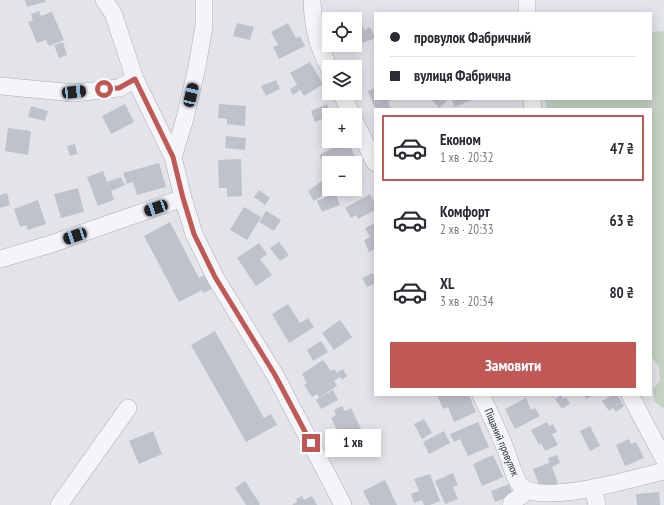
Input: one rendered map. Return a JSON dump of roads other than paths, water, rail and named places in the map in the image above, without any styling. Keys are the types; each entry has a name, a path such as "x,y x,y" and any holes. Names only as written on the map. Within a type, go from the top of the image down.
{"street":[{"path":"104,0 113,13 135,79 173,157 194,234 215,277 275,375 343,505"},
{"path":"173,157 184,122 198,67 204,26 204,0"},
{"path":"312,0 318,45 325,60"},
{"path":"526,0 527,12"},
{"path":"0,86 74,92 119,88 135,79"},
{"path":"362,136 374,161"},
{"path":"0,259 55,242 183,198"},
{"name":"Піщаний провулок","path":"481,396 506,448 521,486 528,491"},
{"path":"631,396 664,459"},
{"path":"59,505 128,408"},
{"path":"511,505 512,502 528,491 543,495 564,494 664,471"},
{"path":"593,488 597,505"}]}
